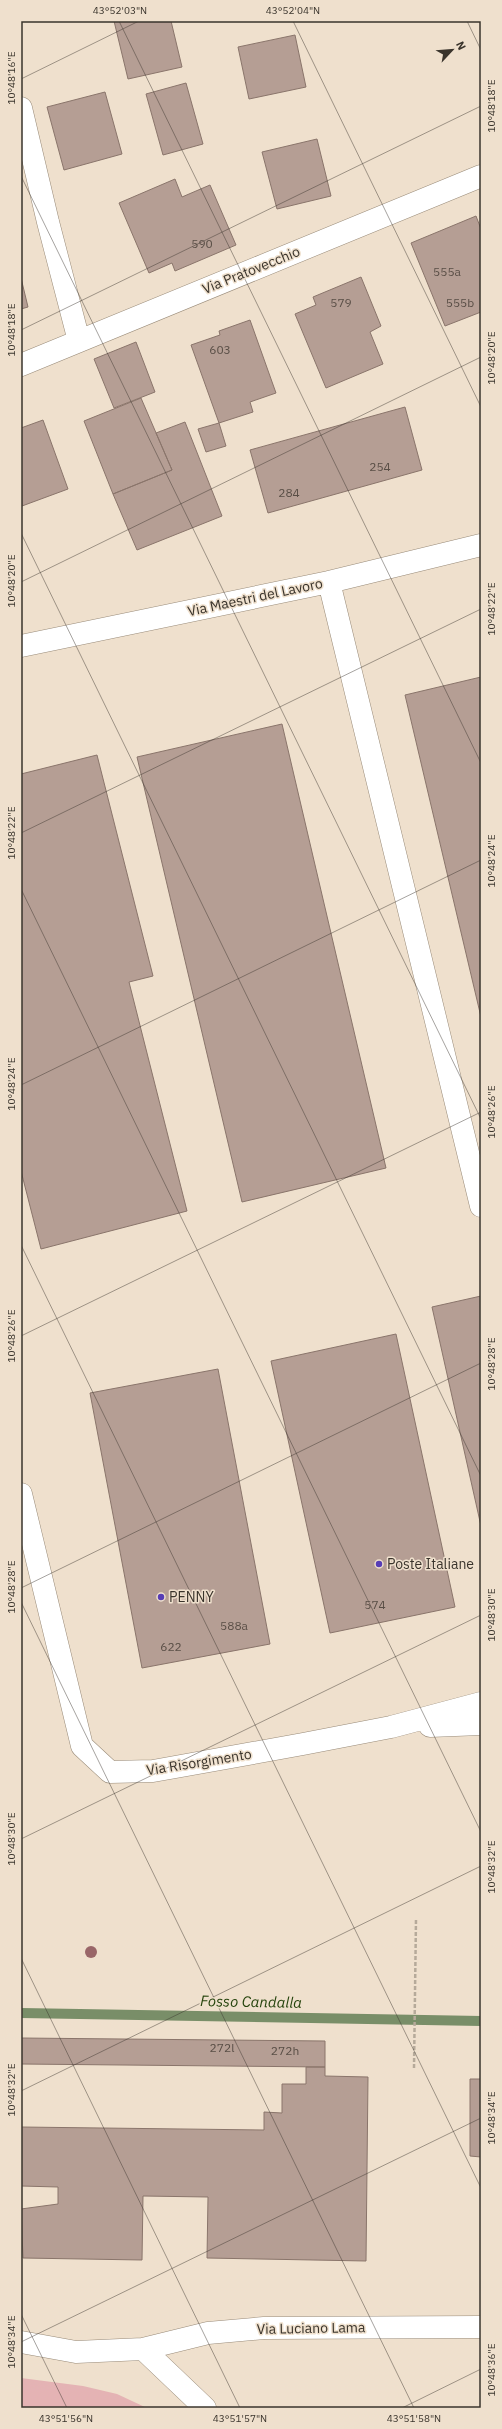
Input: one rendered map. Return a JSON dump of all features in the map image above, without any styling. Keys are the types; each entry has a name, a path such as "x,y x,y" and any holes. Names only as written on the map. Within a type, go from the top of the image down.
{"street":[{"path":"21,108 48,222 79,341"},
{"name":"Via Pratovecchio","path":"21,365 481,176"},
{"name":"Via Maestri del Lavoro","path":"24,646 329,582 481,545"},
{"path":"329,582 481,1206"},
{"name":"Via Risorgimento","path":"21,1494 82,1746 110,1772 153,1771 391,1728 481,1703"},
{"name":"Via Risorgimento","path":"391,1728 481,1724"},
{"name":"Via Luciano Lama","path":"21,2342 76,2352 143,2349 208,2332 264,2328 481,2327"},
{"path":"143,2349 205,2408"}],"path":[{"path":"414,2068 416,1919"}],"shaded area":[{"path":"21,2378 83,2386 117,2394 147,2408 21,2408"}],"building":[{"path":"114,21 171,21 182,67 128,79"},
{"path":"295,35 306,87 249,99 238,47"},
{"path":"186,83 203,144 163,155 146,94"},
{"path":"105,92 122,154 64,170 47,107"},
{"path":"317,139 331,196 277,209 262,152"},
{"path":"175,179 182,197 210,185 236,245 175,271 172,263 149,273 119,203"},
{"path":"476,216 481,229 481,312 445,326 411,243"},
{"path":"361,277 381,326 370,332 383,364 326,388 295,314 316,305 313,297"},
{"path":"21,278 28,307 21,309"},
{"path":"250,320 276,393 250,402 253,412 219,423 191,345 220,335 219,331"},
{"path":"136,342 155,392 114,408 94,359"},
{"path":"141,398 172,470 113,494 84,421"},
{"path":"405,407 422,470 268,513 250,450"},
{"path":"43,420 68,489 22,506 21,428"},
{"path":"185,422 222,516 137,550 113,494 172,470 156,433"},
{"path":"219,423 226,446 206,452 198,429"},
{"path":"481,677 481,1017 405,695"},
{"path":"282,724 386,1168 242,1202 137,757"},
{"path":"97,755 153,976 129,982 187,1211 41,1249 21,1171 21,774"},
{"path":"481,1296 481,1526 432,1307"},
{"path":"396,1334 455,1607 330,1633 271,1361"},
{"path":"218,1369 270,1644 142,1668 90,1393"},
{"path":"21,2038 325,2041 325,2067 21,2064"},
{"path":"306,2067 325,2067 325,2076 368,2077 366,2261 207,2258 208,2197 143,2196 142,2260 23,2258 21,2209 58,2204 58,2187 21,2186 21,2127 264,2130 264,2112 282,2113 282,2084 306,2084"},
{"path":"470,2079 481,2079 481,2157 470,2156"}],"waterway":[{"name":"Fosso Candalla","path":"21,2013 481,2021"}],"place":[{"name":"Poste Italiane","path":"379,1564"},
{"name":"PENNY","path":"161,1597"}]}
